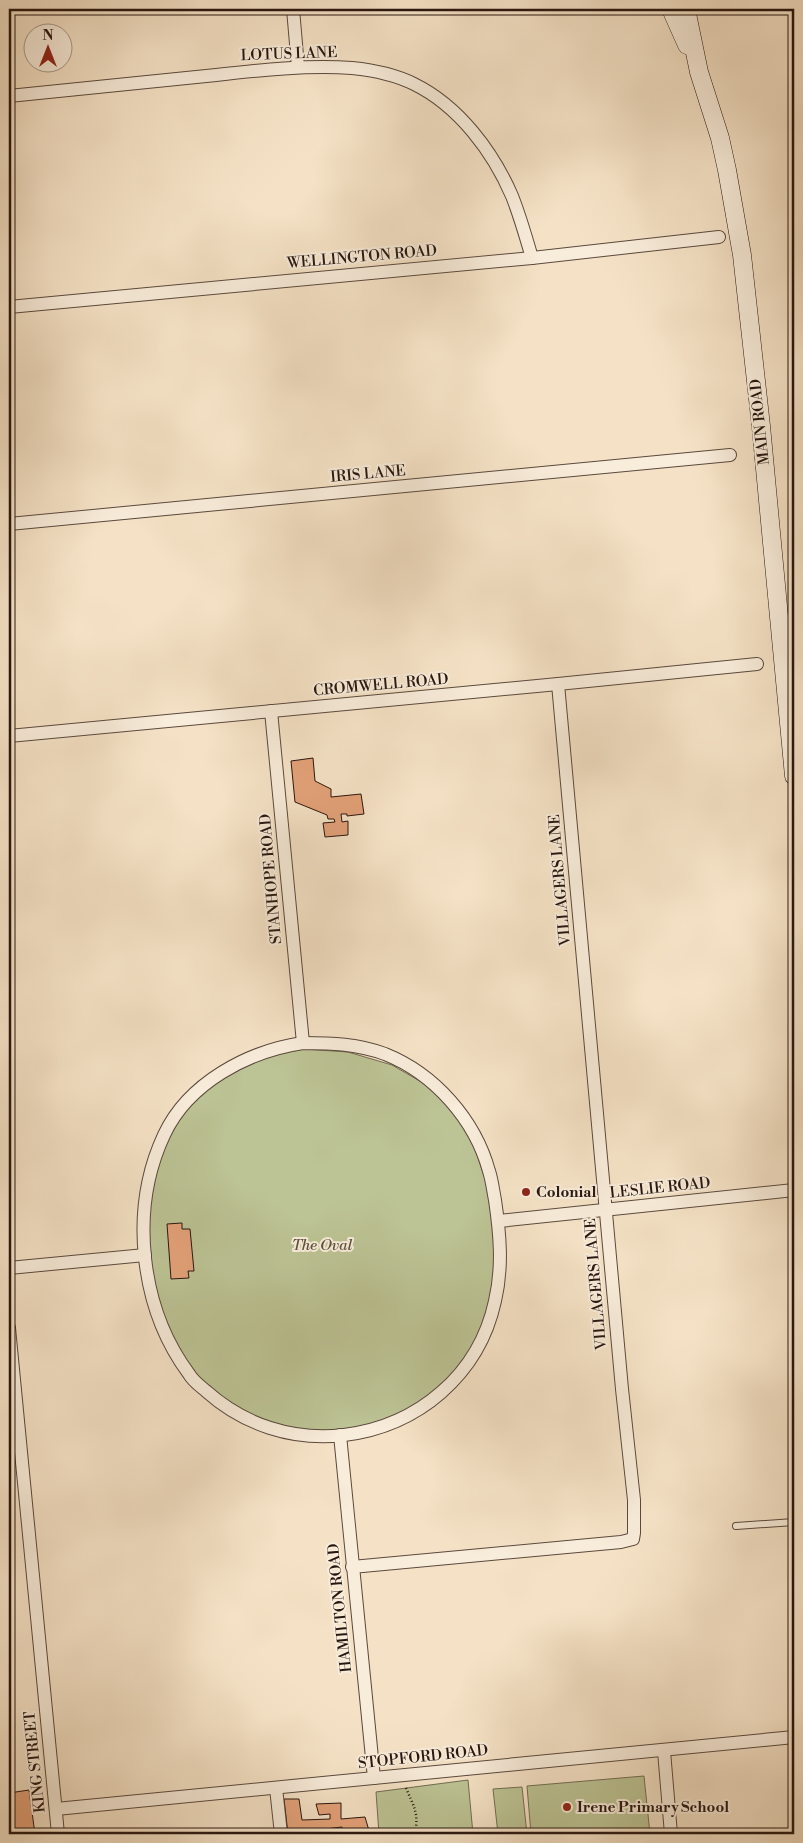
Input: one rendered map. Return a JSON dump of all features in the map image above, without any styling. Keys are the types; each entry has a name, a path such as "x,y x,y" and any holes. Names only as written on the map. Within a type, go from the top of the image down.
{"main road":[{"name":"MAIN ROAD","path":"671,9 699,72"},
{"name":"MAIN ROAD","path":"686,9 699,72 728,170 742,255 761,426 794,776"}],"street":[{"path":"293,9 298,67"},
{"name":"LOTUS LANE","path":"9,96 298,67 353,68 391,76 414,84 445,105 468,126 486,150 506,183 532,258"},
{"name":"WELLINGTON ROAD","path":"9,307 532,258 719,237"},
{"name":"IRIS LANE","path":"9,524 730,455"},
{"name":"CROMWELL ROAD","path":"9,736 757,664"},
{"name":"VILLAGERS LANE","path":"352,1567 621,1542 633,1539 635,1530 634,1500 558,684"},
{"name":"STANHOPE ROAD","path":"271,712 303,1043"},
{"path":"303,1043 333,1043 365,1048 394,1058 434,1084 461,1114 477,1139 490,1172 499,1220 500,1266 495,1302 489,1323 481,1340 459,1374 435,1400 397,1421 340,1435 299,1435 263,1426 226,1407 193,1379 162,1328 150,1288 145,1255 144,1213 150,1173 164,1135 181,1109 212,1079 233,1065 272,1048 303,1043"},
{"name":"LESLIE ROAD","path":"499,1220 794,1190"},
{"path":"9,1268 145,1255"},
{"name":"KING STREET","path":"9,1328 58,1834"},
{"name":"HAMILTON ROAD","path":"340,1435 374,1778"},
{"name":"STOPFORD ROAD","path":"56,1809 794,1737"},
{"path":"664,1751 670,1834"},
{"path":"276,1788 280,1834"}],"lane":[{"path":"736,1526 794,1522"}],"path":[{"path":"402,1776 416,1808 417,1823 415,1834"}],"green space":[{"name":"The Oval","path":"303,1049 348,1052 392,1065 425,1084 458,1117 475,1149 490,1194 496,1272 488,1321 467,1358 436,1398 390,1423 341,1437 260,1429 188,1378 160,1325 144,1223 166,1130 187,1108 224,1075 261,1058"},
{"path":"644,1776 650,1834 531,1834 527,1786"},
{"path":"468,1780 473,1834 379,1834 376,1792"},
{"path":"522,1787 527,1834 498,1834 493,1789"}],"building":[{"path":"313,758 315,781 331,789 331,797 361,794 364,814 347,816 347,814 341,814 342,822 348,821 348,835 325,837 323,823 335,822 334,819 328,819 327,815 295,802 291,761"},
{"path":"182,1223 182,1229 190,1229 194,1271 188,1271 189,1278 171,1279 167,1224"},
{"path":"29,1790 35,1834 9,1834 9,1793"},
{"path":"284,1799 299,1799 302,1820 330,1819 330,1814 319,1815 316,1804 341,1803 341,1819 365,1817 370,1834 343,1834 342,1827 317,1830 318,1834 288,1834"}],"place":[{"name":"Colonial","path":"526,1192"},
{"name":"Irene Primary School","path":"567,1807"}]}
